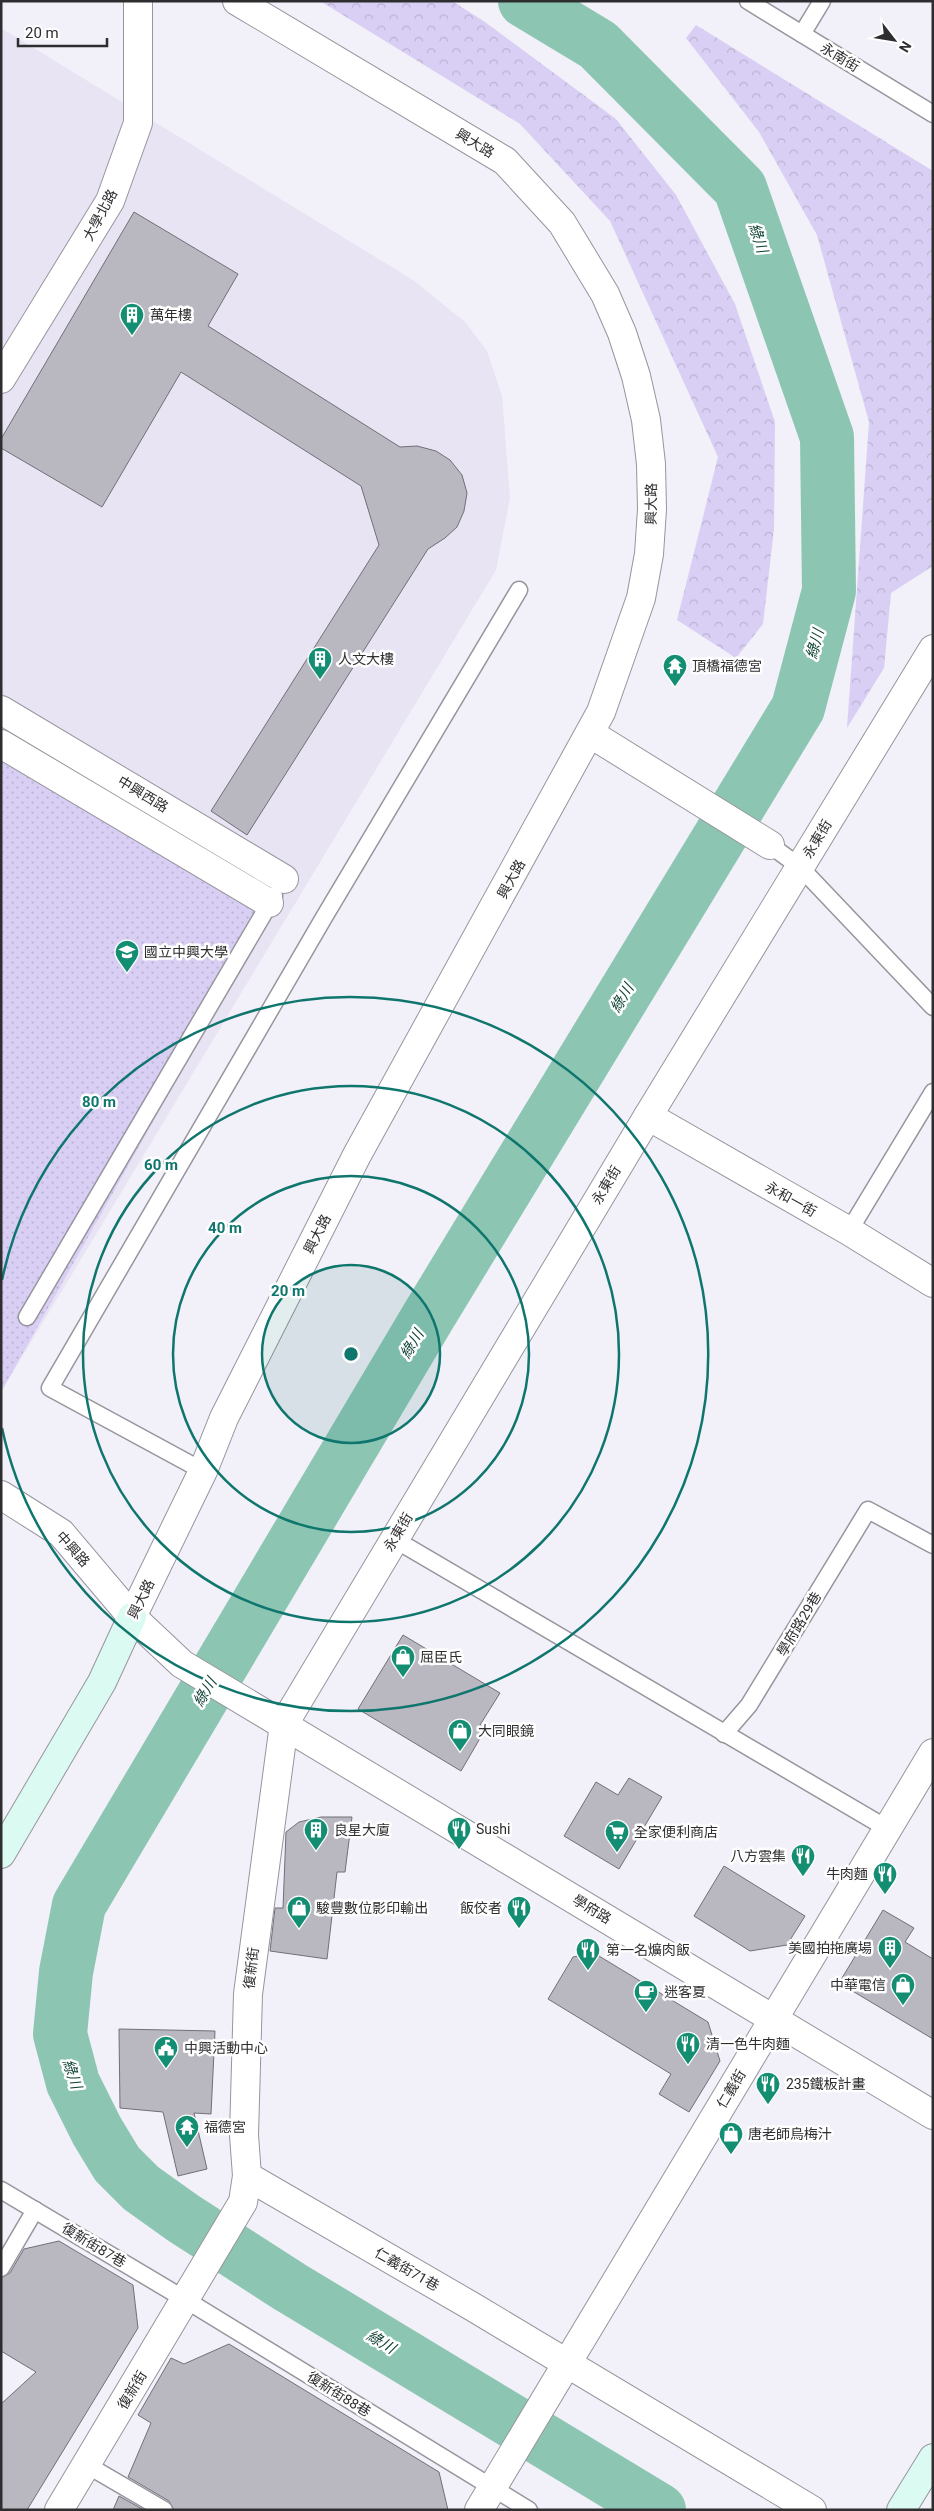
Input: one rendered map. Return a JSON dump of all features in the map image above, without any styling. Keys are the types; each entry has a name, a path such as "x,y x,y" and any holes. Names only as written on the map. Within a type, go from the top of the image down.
{"street":[{"name":"大學北路","path":"1,379 110,201 138,123 138,1"},
{"name":"興大路","path":"1,1854 102,1682 204,1471 224,1418 357,1154 591,734 601,712 641,598 648,554 652,509 651,464 646,420 636,376 622,333 605,294 562,223 505,161 237,1"},
{"name":"永東街","path":"284,1724 648,1116 933,649"},
{"name":"中興西路","path":"1,710 284,879"},
{"path":"591,734 770,845"},
{"path":"1,744 269,903"},
{"name":"永和一街","path":"648,1116 849,1231 933,1283"},
{"name":"中興路","path":"1,1495 61,1533 132,1617"},
{"name":"學府路","path":"132,1617 182,1664 933,2115"},
{"name":"復新街","path":"59,2510 243,2202 247,2176 244,2135 248,1994 284,1724"},
{"name":"仁義街","path":"485,2499 565,2363 933,1754"},
{"name":"仁義街71巷","path":"247,2176 812,2510"},
{"path":"901,2510 933,2458"}],"lane":[{"name":"永南街","path":"748,1 933,114"},
{"path":"802,34 822,1"},
{"path":"204,1471 50,1388 323,919 519,590"},
{"path":"770,845 800,867 933,1007"},
{"path":"27,1317 284,879"},
{"path":"849,1231 933,1092"},
{"name":"學府路29巷","path":"724,1734 749,1705 868,1510 933,1545"},
{"path":"394,1539 888,1829"},
{"name":"復新街87巷","path":"1,2190 186,2300"},
{"path":"1,2268 35,2210"},
{"name":"復新街88巷","path":"186,2300 485,2499 529,2510"},
{"path":"87,2465 164,2510"}],"shaded area":[{"name":"國立中興大學","path":"1,28 413,280 465,322 487,351 502,396 510,498 496,570 1,1392"}],"green space":[{"path":"320,1 452,1 485,22 616,119 676,195 735,304 775,422 774,529 763,624 736,658 677,620 718,457 610,221 520,124"},
{"path":"696,25 933,171 933,566 891,593 884,668 847,728 869,422 817,235 759,132 686,38"},
{"path":"1,761 267,919 1,1392"}],"building":[{"path":"134,212 238,274 208,326 400,447 417,446 436,451 450,460 462,475 467,493 464,511 457,527 445,538 428,549 247,835 211,811 379,545 361,486 181,372 102,507 1,448 1,439"},
{"path":"403,1635 500,1693 480,1725 486,1728 461,1771 358,1709"},
{"path":"629,1778 662,1797 619,1869 564,1836 596,1782 618,1795"},
{"path":"321,1817 352,1817 345,1872 337,1872 327,1959 270,1951 275,1908 283,1908 286,1832 299,1822"},
{"path":"724,1866 805,1916 787,1945 750,1951 694,1916"},
{"name":"美國拍拖廣場","path":"883,1910 914,1928 905,1942 933,1959 933,2039 839,1983"},
{"path":"594,1953 708,2022 720,2061 689,2112 659,2094 671,2074 548,1999 573,1957"},
{"name":"中興活動中心","path":"119,2029 215,2031 211,2114 194,2113 207,2169 178,2176 163,2112 120,2108"},
{"path":"59,2241 133,2285 138,2328 27,2510 1,2510 1,2404 36,2372 1,2351 1,2278 10,2273 24,2249"},
{"path":"229,2344 439,2472 448,2510 174,2510 169,2501 128,2477 151,2423 138,2415 171,2358 184,2364"},
{"path":"119,2496 144,2510 113,2510"}],"waterway":[{"name":"綠川","path":"525,1 598,45 740,188 827,437 829,591 798,708 428,1317 79,1905 66,1972 60,2034 73,2083 97,2131 117,2164 141,2188 183,2218 290,2287 659,2510"}],"place":[{"name":"萬年樓","path":"132,336"},
{"name":"人文大樓","path":"320,680"},
{"name":"頂橋福德宮","path":"675,687"},
{"name":"國立中興大學","path":"127,973"},
{"name":"屈臣氏","path":"403,1678"},
{"name":"大同眼鏡","path":"460,1752"},
{"name":"Sushi","path":"459,1850"},
{"name":"良星大廈","path":"316,1851"},
{"name":"全家便利商店","path":"617,1853"},
{"name":"八方雲集","path":"803,1877"},
{"name":"牛肉麵","path":"885,1895"},
{"name":"駿豐數位影印輸出","path":"299,1929"},
{"name":"飯佼者","path":"519,1929"},
{"name":"美國拍拖廣場","path":"890,1969"},
{"name":"第一名爌肉飯","path":"588,1971"},
{"name":"中華電信","path":"903,2006"},
{"name":"迷客夏","path":"646,2013"},
{"name":"清一色牛肉麵","path":"688,2065"},
{"name":"中興活動中心","path":"166,2069"},
{"name":"235鐵板計畫","path":"768,2105"},
{"name":"福德宮","path":"187,2148"},
{"name":"唐老師烏梅汁","path":"731,2155"}]}
